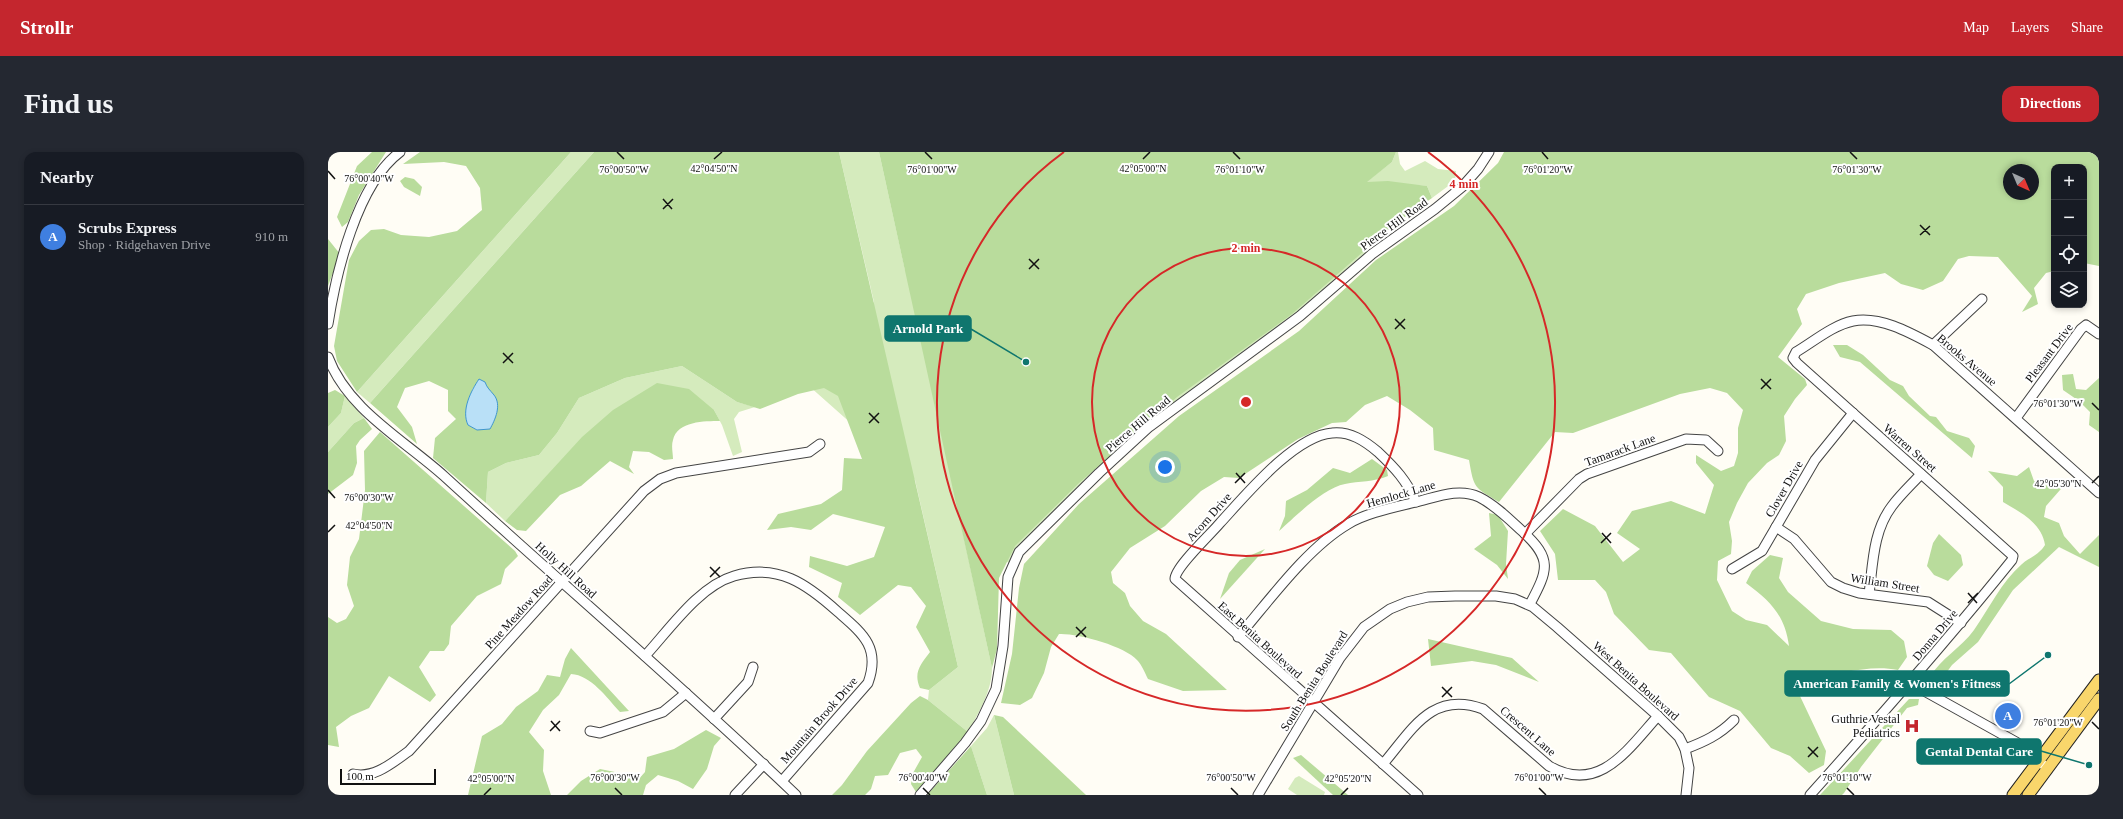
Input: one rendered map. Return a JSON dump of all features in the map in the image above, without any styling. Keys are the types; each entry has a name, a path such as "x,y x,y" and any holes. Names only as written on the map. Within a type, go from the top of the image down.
{"main road":[{"path":"2013,795 2099,680"},
{"path":"2028,795 2099,699"}],"street":[{"path":"328,324 344,253 357,217 373,183 383,169 400,152"},
{"name":"Pierce Hill Road","path":"920,795 977,726 986,712 996,689 1003,646 1008,576 1019,552 1093,478 1149,427 1300,316 1372,254 1435,209 1462,187 1478,169 1489,152"},
{"path":"1933,344 1982,299"},
{"name":"Brooks Avenue","path":"1794,354 1840,326 1852,321 1867,320 1882,322 1933,344 2099,493"},
{"name":"Pleasant Drive","path":"2016,418 2081,329 2086,325 2090,326 2099,334"},
{"name":"Warren Street","path":"1794,354 1793,358 1797,363 2008,551 2013,556 2012,560"},
{"name":"Holly Hill Road","path":"328,357 341,382 361,406 433,466 686,693 796,795"},
{"name":"Clover Drive","path":"1732,570 1762,551 1815,460 1853,413"},
{"name":"Acorn Drive","path":"1177,581 1175,574 1186,560 1259,481 1290,453 1310,440 1324,434 1346,434 1367,443 1404,477 1416,502"},
{"name":"Tamarack Lane","path":"1525,534 1579,479 1587,474 1686,439 1706,440 1718,451"},
{"name":"Pine Meadow Road","path":"353,774 370,775 388,766 409,751 644,491 660,479 676,473 809,452 820,444"},
{"path":"1869,594 1876,539 1883,522 1892,506 1921,474"},
{"name":"Hemlock Lane","path":"1238,637 1322,543 1348,524 1362,518 1446,494 1469,494 1479,497 1498,509 1539,548 1544,562 1545,572 1530,604"},
{"name":"William Street","path":"1776,527 1801,546 1832,582 1843,588 1869,594 1928,602 1961,623"},
{"name":"Donna Drive","path":"1810,795 1910,684 2012,560"},
{"name":"Mountain Brook Drive","path":"645,656 702,594 721,581 752,572 778,574 792,578 808,586 862,634 871,650 873,662 868,683 782,781"},
{"name":"East Benita Boulevard","path":"1177,581 1238,637 1418,795"},
{"name":"South Benita Boulevard","path":"1258,795 1352,640 1372,620 1390,609 1407,602 1428,598 1455,596 1496,596 1515,599 1530,604"},
{"name":"West Benita Boulevard","path":"1530,604 1672,729 1685,749 1689,768 1686,795"},
{"path":"714,719 748,682 753,667"},
{"path":"1910,684 2003,735 2047,768"},
{"path":"590,731 600,733 663,712 686,693"},
{"name":"Crescent Lane","path":"1383,764 1425,716 1437,707 1456,703 1471,704 1483,709 1549,766 1560,773 1589,777 1599,774 1611,766 1658,716"},
{"path":"1685,749 1709,740 1722,732 1734,720"},
{"path":"735,795 764,764"}],"green space":[{"path":"372,152 386,152 359,195 348,222 342,227 337,217 357,166"},
{"path":"420,152 571,152 357,392 337,361 334,346 349,260 359,241 371,230 384,229 401,235 429,237 457,231 482,210 480,188 466,166 444,162 403,164"},
{"path":"571,152 594,152 370,403 357,392"},
{"path":"594,152 839,152 958,667 929,690 920,688 917,677 919,668 930,652 916,627 926,606 911,587 898,585 860,615 838,597 842,583 809,567 810,556 847,566 874,557 885,527 833,514 811,530 791,527 767,530 778,514 821,504 842,490 844,458 862,459 838,396 824,388 798,394 760,409 737,402 682,366 625,378 579,398 557,433 539,455 506,463 488,472 486,503 433,458 435,438 456,419 448,411 448,390 429,381 405,388 397,407 412,427 417,444 370,403","holes":["485,382 488,390 495,396 477,430 468,425 466,411 473,388"]},
{"path":"839,152 879,152 905,270 1315,189 1372,254 1300,316 1149,427 1012,566 960,520 992,668 990,685 987,693 968,732 928,700 929,690 958,667 915,480 800,378 874,302"},
{"path":"879,152 1396,152 1392,162 1367,182 1388,181 1427,186 1432,198 1396,223 1292,314 1177,397 1079,483 1015,546 999,578 997,649 992,668"},
{"path":"1396,152 1398,152 1400,164 1405,171 1425,161 1438,169 1456,171 1455,181 1432,198 1427,186 1366,182 1392,162"},
{"path":"1504,152 2099,152 2099,266 2087,264 2087,164 2051,164 2051,272 2046,273 2034,288 2038,304 2022,312 2032,296 1998,257 1969,256 1958,259 1943,281 1923,290 1901,284 1885,273 1839,283 1806,294 1797,309 1802,324 1778,357 1805,379 1807,385 1795,399 1784,416 1786,441 1779,455 1767,463 1748,483 1737,503 1729,522 1732,541 1731,554 1718,561 1717,580 1732,611 1746,620 1767,625 1789,646 1787,635 1780,617 1762,596 1746,583 1752,571 1770,555 1783,558 1779,578 1788,592 1821,621 1853,629 1891,630 1904,641 1907,657 1898,670 1876,668 1811,677 1799,694 1826,751 1824,765 1809,773 1790,756 1771,748 1740,711 1709,697 1671,653 1649,650 1614,614 1606,592 1595,580 1558,580 1555,554 1540,531 1563,509 1595,526 1623,562 1640,549 1617,533 1632,511 1671,501 1705,514 1714,485 1696,463 1696,455 1721,471 1734,466 1738,453 1738,428 1743,410 1727,393 1710,388 1680,394 1573,433 1555,432 1499,502 1476,486 1472,477 1469,460 1434,450 1433,428 1410,410 1387,396 1365,405 1346,422 1332,423 1298,439 1239,478 1224,477 1201,491 1165,526 1130,548 1111,572 1113,583 1125,593 1130,606 1143,621 1166,634 1227,690 1183,691 1148,679 1139,662 1131,655 1112,645 1088,638 1059,634 1051,647 1044,673 1032,698 1020,705 1001,703 1012,654 1019,588 1024,564 1079,504 1179,416 1299,331 1376,260 1454,206 1498,163"},
{"path":"405,177 414,179 422,187 420,196 404,187 400,181"},
{"path":"328,239 340,254 328,286"},
{"path":"1833,345 1847,345 1863,355 1890,380 1903,386 1909,396 1930,416 1936,417 1947,431 1969,438 1975,446 1972,458 1860,362 1840,357"},
{"path":"682,366 737,402 755,407 739,412 734,419 742,452 733,456 722,425 714,410 540,483 505,521 486,503 488,472 506,463 539,455 557,433 579,398 625,378"},
{"path":"2073,374 2076,389 2086,390 2099,378 2099,432 2089,425 2090,412 2079,401 2063,390 2062,375"},
{"path":"657,383 689,389 714,410 720,421 692,423 680,429 672,442 673,459 664,460 649,452 633,451 629,467 634,474 610,461 581,486 560,495 526,531 517,530 505,521 582,437 613,410"},
{"path":"335,390 345,396 341,413 328,427 328,393"},
{"path":"345,396 364,418 354,423 328,452 328,427 341,413"},
{"path":"364,418 372,429 356,446 357,463 353,475 328,494 328,452 354,423"},
{"path":"380,432 515,551 518,556 505,569 501,584 477,596 451,626 449,644 444,651 430,651 419,667 436,695 430,702 389,676 369,708 351,716 336,727 339,747 328,745 328,617 337,623 346,619 354,606 347,585 350,557 359,539 365,490 364,451"},
{"path":"1372,459 1387,470 1388,476 1345,484 1328,491 1310,504 1279,531 1285,516 1286,501 1307,490 1333,468 1350,473"},
{"path":"2029,467 2034,481 2051,487 2067,482 2046,506 2044,517 2059,523 2064,536 2080,554 2099,535 2099,567 2059,547 2013,590 1978,642 1952,665 1938,684 1930,677 1935,670 1974,630 2002,587 2015,571 2040,551 2045,545 2040,530 2035,524 2023,514 2003,502 2003,487 1988,471 2017,476"},
{"path":"1489,513 1498,515 1508,531 1506,564 1508,579 1497,565 1474,549 1491,536"},
{"path":"1939,534 1961,555 1963,565 1948,581 1934,575 1927,566 1933,543"},
{"path":"1265,549 1220,599 1229,573 1240,560"},
{"path":"1428,639 1512,658 1539,682 1496,665 1472,661 1431,666"},
{"path":"571,648 629,711 620,712 592,683 578,675 571,674 559,695 543,710 529,732 544,750 543,771 551,795 468,795 482,736 502,724 516,707 538,691 547,675 560,677 565,659"},
{"path":"920,696 928,700 968,732 916,792 911,784 913,773 922,757 916,749 900,753 888,775 875,776 871,789 865,795 832,795 842,785 867,751 911,703"},
{"path":"1909,699 1919,699 1918,705 1907,708 1861,767 1844,793 1842,795 1820,795"},
{"path":"994,715 1014,795 987,795 971,746 987,728"},
{"path":"994,715 1003,717 1086,795 1014,795"},
{"path":"706,730 721,738 714,746 707,769 693,789 678,781 658,775 646,785 643,795 567,795 581,781 600,769 630,775 637,781 645,772 647,757 674,749"},
{"path":"971,746 987,795 927,795"},
{"path":"1301,755 1348,795 1333,795 1293,758"},
{"path":"1299,776 1325,792 1324,795 1297,795 1288,789 1295,778"}],"water":[{"path":"479,379 485,382 494,395 497,403 498,408 496,417 490,429 477,430 468,425 466,419 466,407 473,389"}],"place":[{"name":"Arnold Park","path":"1026,362"},
{"name":"American Family & Women's Fitness","path":"2048,655"},
{"name":"Scrubs Express","path":"2008,716"},
{"name":"Guthrie Vestal Pediatrics","path":"1912,726"},
{"name":"Gental Dental Care","path":"2089,765"}]}
